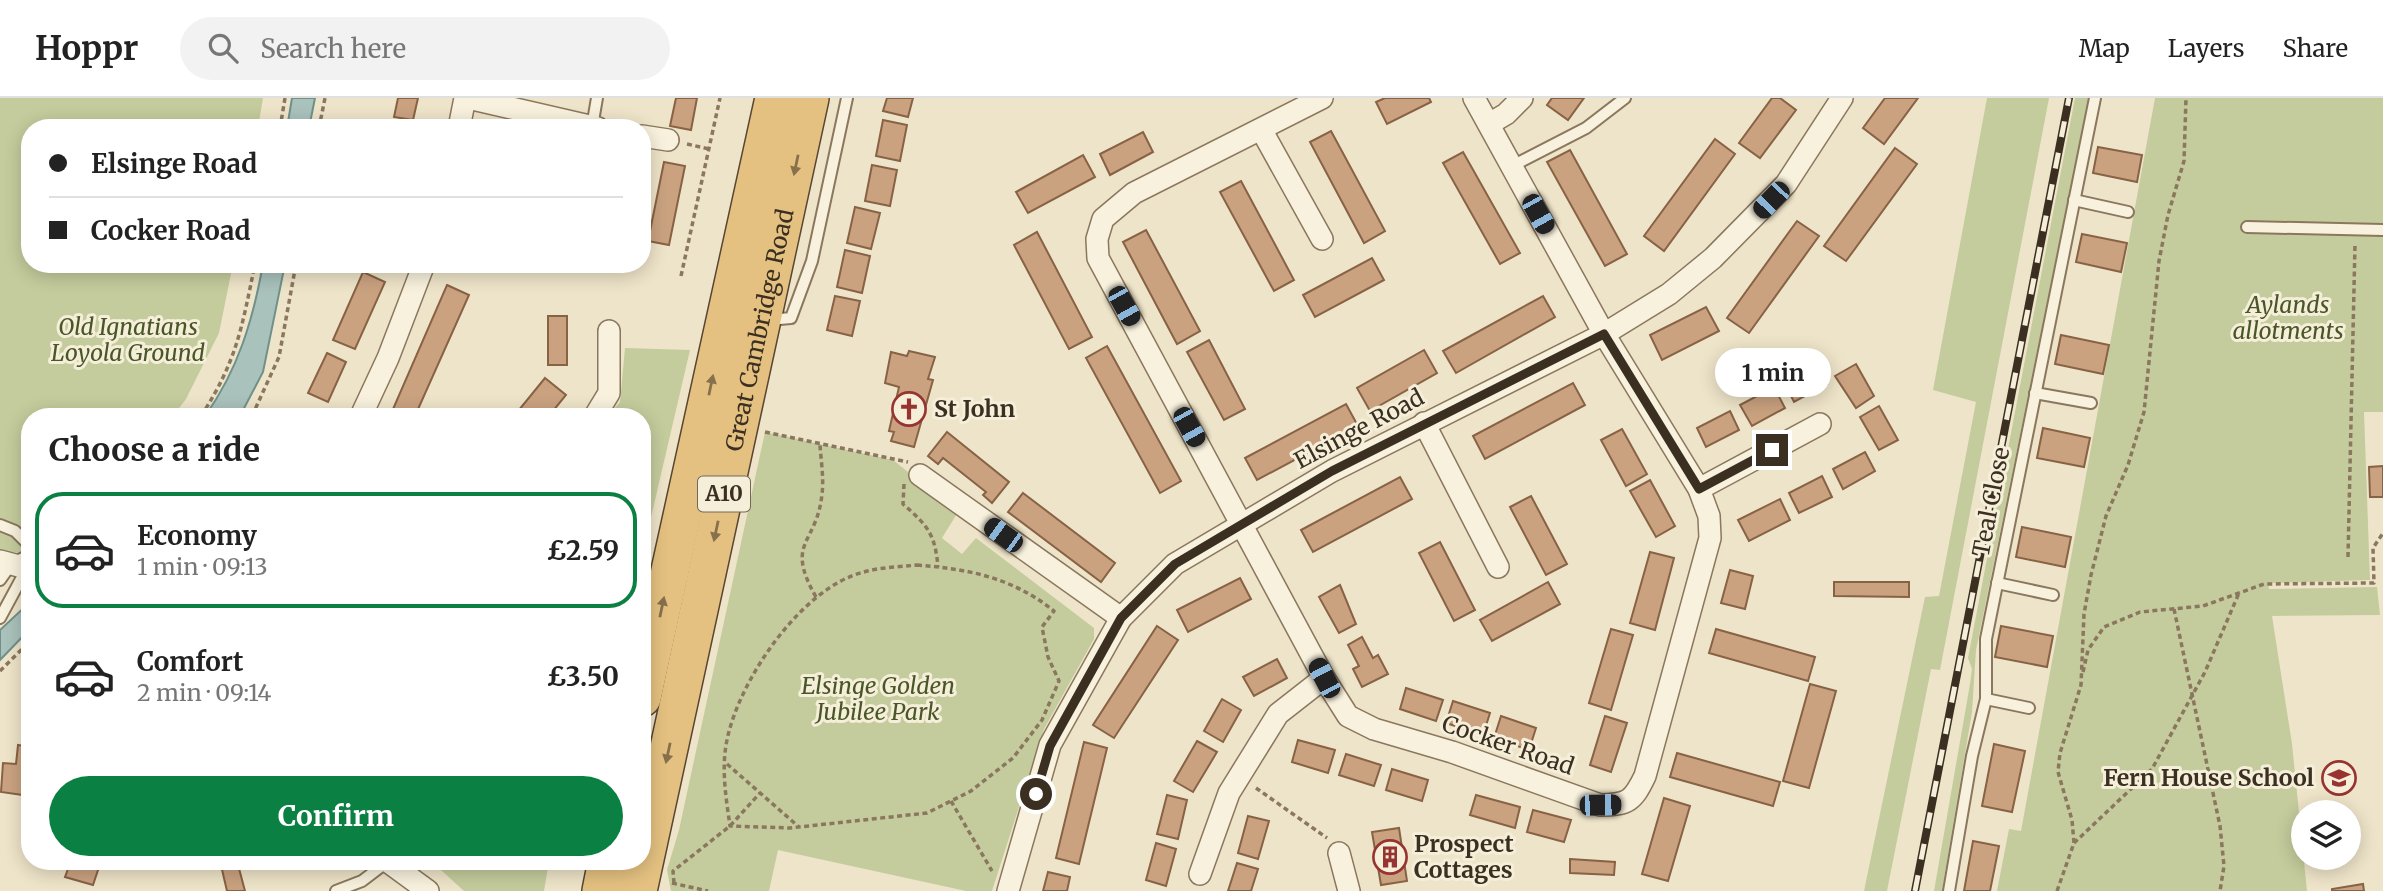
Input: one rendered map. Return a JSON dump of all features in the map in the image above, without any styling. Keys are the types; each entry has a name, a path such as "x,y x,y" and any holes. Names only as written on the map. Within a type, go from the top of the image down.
{"highway":[{"name":"Great Cambridge Road","path":"651,657 774,98"},
{"name":"Great Cambridge Road","path":"652,886 762,319 810,98"},
{"path":"601,891 605,870"}],"street":[{"path":"461,119 467,98 560,119"},
{"name":"Cocker Road","path":"1322,98 1262,131 1134,193 1102,219 1097,239 1098,258 1324,678 1348,716 1374,729 1452,752 1600,805 1617,805 1634,798 1645,776 1710,538 1709,516 1699,489 1604,334 1474,98"},
{"path":"1489,124 1506,114 1522,98"},
{"name":"Elsinge Road","path":"1003,885 1050,746 1121,618 1175,564 1242,523 1424,423 1604,334 1669,294 1722,249 1786,184 1842,98"},
{"path":"1262,131 1322,239"},
{"path":"651,137 668,140"},
{"path":"364,408 388,358 421,273"},
{"path":"600,408 610,393 610,331"},
{"path":"1424,423 1498,567"},
{"path":"1699,489 1820,424"},
{"path":"910,471 1121,618"},
{"path":"1200,874 1229,793 1278,714 1324,678"},
{"path":"1339,853 1349,891"},
{"path":"399,870 428,891"}],"lane":[{"path":"596,119 597,98"},
{"path":"762,319 787,320 797,306 812,261 846,98"},
{"path":"1512,166 1586,128 1625,98"},
{"name":"Teal Close","path":"1949,891 1972,757 1986,699 1985,653 1997,583 2095,98"},
{"path":"2074,200 2128,212"},
{"path":"2247,227 2383,230"},
{"path":"2035,393 2091,403"},
{"path":"0,525 15,531 18,563 0,618"},
{"path":"1997,583 2053,595"},
{"path":"1986,699 2029,708"},
{"path":"336,891 362,881 376,870"}],"path":[{"path":"282,119 285,98"},
{"path":"321,119 325,98"},
{"path":"681,276 720,98"},
{"path":"2081,685 2084,614 2091,575 2106,516 2128,465 2144,412 2159,261 2183,161 2186,98"},
{"path":"2348,557 2355,229"},
{"path":"206,408 223,384 238,347 253,273"},
{"path":"256,408 279,357 294,273"},
{"path":"762,432 820,445 910,471 903,504 927,526 935,540 938,567"},
{"path":"816,597 805,578 800,551 817,520 822,494 820,445"},
{"path":"2057,891 2074,843 2072,820 2058,772 2060,752 2081,685 2088,650 2104,627 2140,612 2203,606 2264,584 2374,583 2373,548 2383,533"},
{"path":"917,565 999,578 1033,594 1054,611 1042,627 1048,656 1059,681 1042,720 1013,758 971,791 927,813 799,827 730,826 724,790 727,740 749,683 778,635 816,597 862,572 917,565"},
{"path":"2074,843 2152,769 2193,695 2239,593"},
{"path":"2174,609 2220,826 2224,866 2220,891"},
{"path":"0,671 21,650"},
{"path":"726,763 799,827"},
{"path":"1239,776 1326,836 1339,853"},
{"path":"674,883 673,871 730,826 760,793"},
{"path":"951,801 1003,885"},
{"path":"652,886 674,883 708,891"}],"green space":[{"name":"Old Ignatians Loyola Ground","path":"0,98 263,98 260,119 21,119 21,273 231,273 219,333 179,408 21,408 21,552 0,553"},
{"path":"1987,98 2049,98 1940,670 1931,669 1887,891 1864,891 1925,597 1939,596 1976,402 1933,390"},
{"path":"2075,98 2089,98 1976,650 1972,712 1942,891 1934,891 1970,684 1972,669 1968,658"},
{"name":"Aylands allotments","path":"2155,98 2383,98 2383,412 2364,412 2370,580 2268,583 2269,589 2377,587 2380,615 2272,616 2298,800 2291,800 2291,870 2305,870 2307,891 1997,891 2009,829 2021,831"},
{"path":"625,348 690,350 651,517 651,408 615,408 620,402"},
{"name":"Elsinge Golden Jubilee Park","path":"765,432 893,460 958,512 942,538 962,554 976,538 1094,628 1094,639 1044,729 992,891 966,891 778,850 769,891 671,891 667,870 679,830"},
{"path":"441,870 548,870 544,891 464,891"}],"water":[{"path":"292,98 315,98 311,119 288,119"},
{"path":"261,273 283,273 263,372 244,408 211,408 227,381 243,344"},
{"path":"21,610 21,638 0,660 0,630"}],"building":[{"path":"398,98 418,98 413,119 394,117"},
{"path":"676,98 697,98 691,130 670,126"},
{"path":"887,98 913,98 908,117 883,111"},
{"path":"1385,98 1429,98 1431,102 1387,124 1376,102"},
{"path":"1552,98 1584,98 1568,120 1547,105"},
{"path":"1772,98 1780,98 1796,110 1760,158 1739,143"},
{"path":"1885,98 1918,98 1884,144 1863,128"},
{"path":"883,120 907,125 900,161 876,156"},
{"path":"1331,131 1385,231 1364,243 1310,142"},
{"path":"1143,132 1153,152 1110,175 1100,154"},
{"path":"1715,139 1735,154 1664,251 1644,236"},
{"path":"2098,147 2142,155 2137,182 2093,173"},
{"path":"1895,148 1917,164 1846,261 1824,246"},
{"path":"1570,150 1627,254 1605,266 1547,162"},
{"path":"1463,152 1520,253 1500,264 1443,163"},
{"path":"1083,155 1095,177 1028,213 1016,192"},
{"path":"664,162 685,166 669,245 651,242 651,226"},
{"path":"872,165 897,170 890,206 865,201"},
{"path":"1241,181 1294,280 1274,291 1220,192"},
{"path":"855,207 880,213 871,249 847,243"},
{"path":"1797,221 1819,236 1749,333 1727,318"},
{"path":"1146,230 1200,331 1177,344 1123,242"},
{"path":"1037,232 1092,337 1069,349 1014,245"},
{"path":"2082,234 2127,243 2121,272 2076,262"},
{"path":"845,250 870,256 862,293 837,287"},
{"path":"1372,258 1384,280 1315,317 1303,295"},
{"path":"363,273 385,282 355,349 333,340"},
{"path":"447,285 469,295 419,408 393,408"},
{"path":"835,296 860,301 852,336 827,330"},
{"path":"1543,296 1555,317 1456,373 1443,351"},
{"path":"1706,307 1719,331 1662,360 1650,335"},
{"path":"548,316 567,316 567,365 548,365"},
{"path":"2061,335 2109,345 2103,374 2055,364"},
{"path":"1209,340 1245,409 1224,420 1187,352"},
{"path":"1107,346 1181,481 1160,493 1086,358"},
{"path":"1424,350 1437,373 1370,411 1357,388"},
{"name":"St John","path":"909,351 935,357 928,379 933,380 914,447 891,441 894,432 889,431 899,387 885,383 891,352 907,356"},
{"path":"327,353 346,362 328,402 308,393"},
{"path":"1816,364 1827,384 1794,402 1784,382"},
{"path":"1856,364 1874,396 1856,408 1835,376"},
{"path":"545,378 566,395 555,408 521,408"},
{"path":"1573,383 1585,405 1485,459 1473,436"},
{"path":"1774,387 1785,408 1752,426 1740,405"},
{"path":"1346,404 1358,426 1257,480 1245,458"},
{"path":"1879,406 1898,440 1879,450 1860,417"},
{"path":"1730,411 1739,430 1706,447 1697,428"},
{"path":"2043,428 2090,438 2084,467 2037,458"},
{"path":"1622,429 1647,474 1626,486 1601,440"},
{"path":"947,432 1009,482 992,503 983,495 986,492 943,458 938,464 928,456"},
{"path":"1865,452 1875,471 1843,489 1833,469"},
{"path":"2383,466 2383,497 2370,497 2369,467"},
{"path":"1822,476 1832,497 1799,513 1789,493"},
{"path":"1400,477 1412,499 1313,552 1301,530"},
{"path":"1650,480 1675,526 1656,537 1630,491"},
{"path":"1023,493 1115,563 1101,582 1008,512"},
{"path":"1531,496 1567,564 1546,575 1510,507"},
{"path":"1780,499 1790,520 1749,541 1738,520"},
{"path":"2022,527 2071,537 2065,567 2016,557"},
{"path":"1440,542 1475,610 1454,621 1419,553"},
{"path":"1650,552 1674,558 1655,630 1630,623"},
{"path":"1730,570 1753,576 1745,609 1721,603"},
{"path":"1240,578 1251,599 1188,632 1177,610"},
{"path":"1548,582 1560,604 1492,641 1480,620"},
{"path":"1834,582 1909,582 1909,597 1834,596"},
{"path":"1340,585 1356,624 1339,633 1319,597"},
{"path":"1157,626 1178,640 1114,738 1093,725"},
{"path":"2001,626 2053,636 2047,667 1995,657"},
{"path":"1611,629 1633,635 1611,710 1589,703"},
{"path":"1716,629 1815,657 1808,681 1709,653"},
{"path":"1362,637 1373,658 1378,655 1388,674 1362,687 1353,669 1359,666 1348,645"},
{"path":"1277,659 1287,678 1254,696 1243,677"},
{"path":"1810,684 1836,691 1809,788 1783,781"},
{"path":"1406,688 1443,700 1436,721 1400,709"},
{"path":"1222,699 1241,710 1223,742 1204,731"},
{"path":"1453,701 1490,713 1483,735 1446,723"},
{"path":"1501,716 1536,728 1529,750 1494,738"},
{"path":"1605,716 1627,723 1611,772 1590,765"},
{"path":"1298,740 1335,750 1328,773 1292,762"},
{"path":"1197,741 1217,752 1193,792 1174,781"},
{"path":"1084,742 1107,748 1079,864 1056,858"},
{"path":"1994,744 2025,751 2012,812 1982,806"},
{"path":"18,745 21,746 21,795 1,792 3,763 16,764"},
{"path":"1677,753 1780,782 1773,806 1670,777"},
{"path":"1346,754 1381,765 1374,786 1339,775"},
{"path":"1392,769 1428,780 1422,801 1386,790"},
{"path":"1167,795 1187,800 1178,839 1157,834"},
{"path":"1476,795 1520,807 1515,828 1470,815"},
{"path":"1664,798 1690,806 1668,881 1642,874"},
{"path":"1533,810 1571,820 1564,842 1527,832"},
{"path":"1248,816 1269,821 1258,859 1238,853"},
{"name":"Prospect Cottages","path":"1399,828 1407,881 1381,885 1372,832"},
{"path":"1973,841 1999,846 1990,891 1964,891"},
{"path":"1156,843 1176,849 1166,886 1146,880"},
{"path":"1570,859 1615,862 1614,875 1570,873"},
{"path":"1237,863 1258,869 1251,891 1228,891"},
{"path":"68,870 98,870 93,885 65,877"},
{"path":"222,870 239,870 245,891 227,891"},
{"path":"1048,872 1070,877 1067,891 1043,891"},
{"path":"2363,884 2364,891 2332,891 2332,889"}],"railway":[{"path":"1915,891 2069,98"}],"place":[{"name":"St John","path":"909,409"},
{"name":"Fern House School","path":"2339,778"},
{"name":"Prospect Cottages","path":"1390,857"}],"route":[{"path":"1036,794 1050,746 1121,618 1175,564 1332,471 1604,334 1699,489 1772,450"}]}
